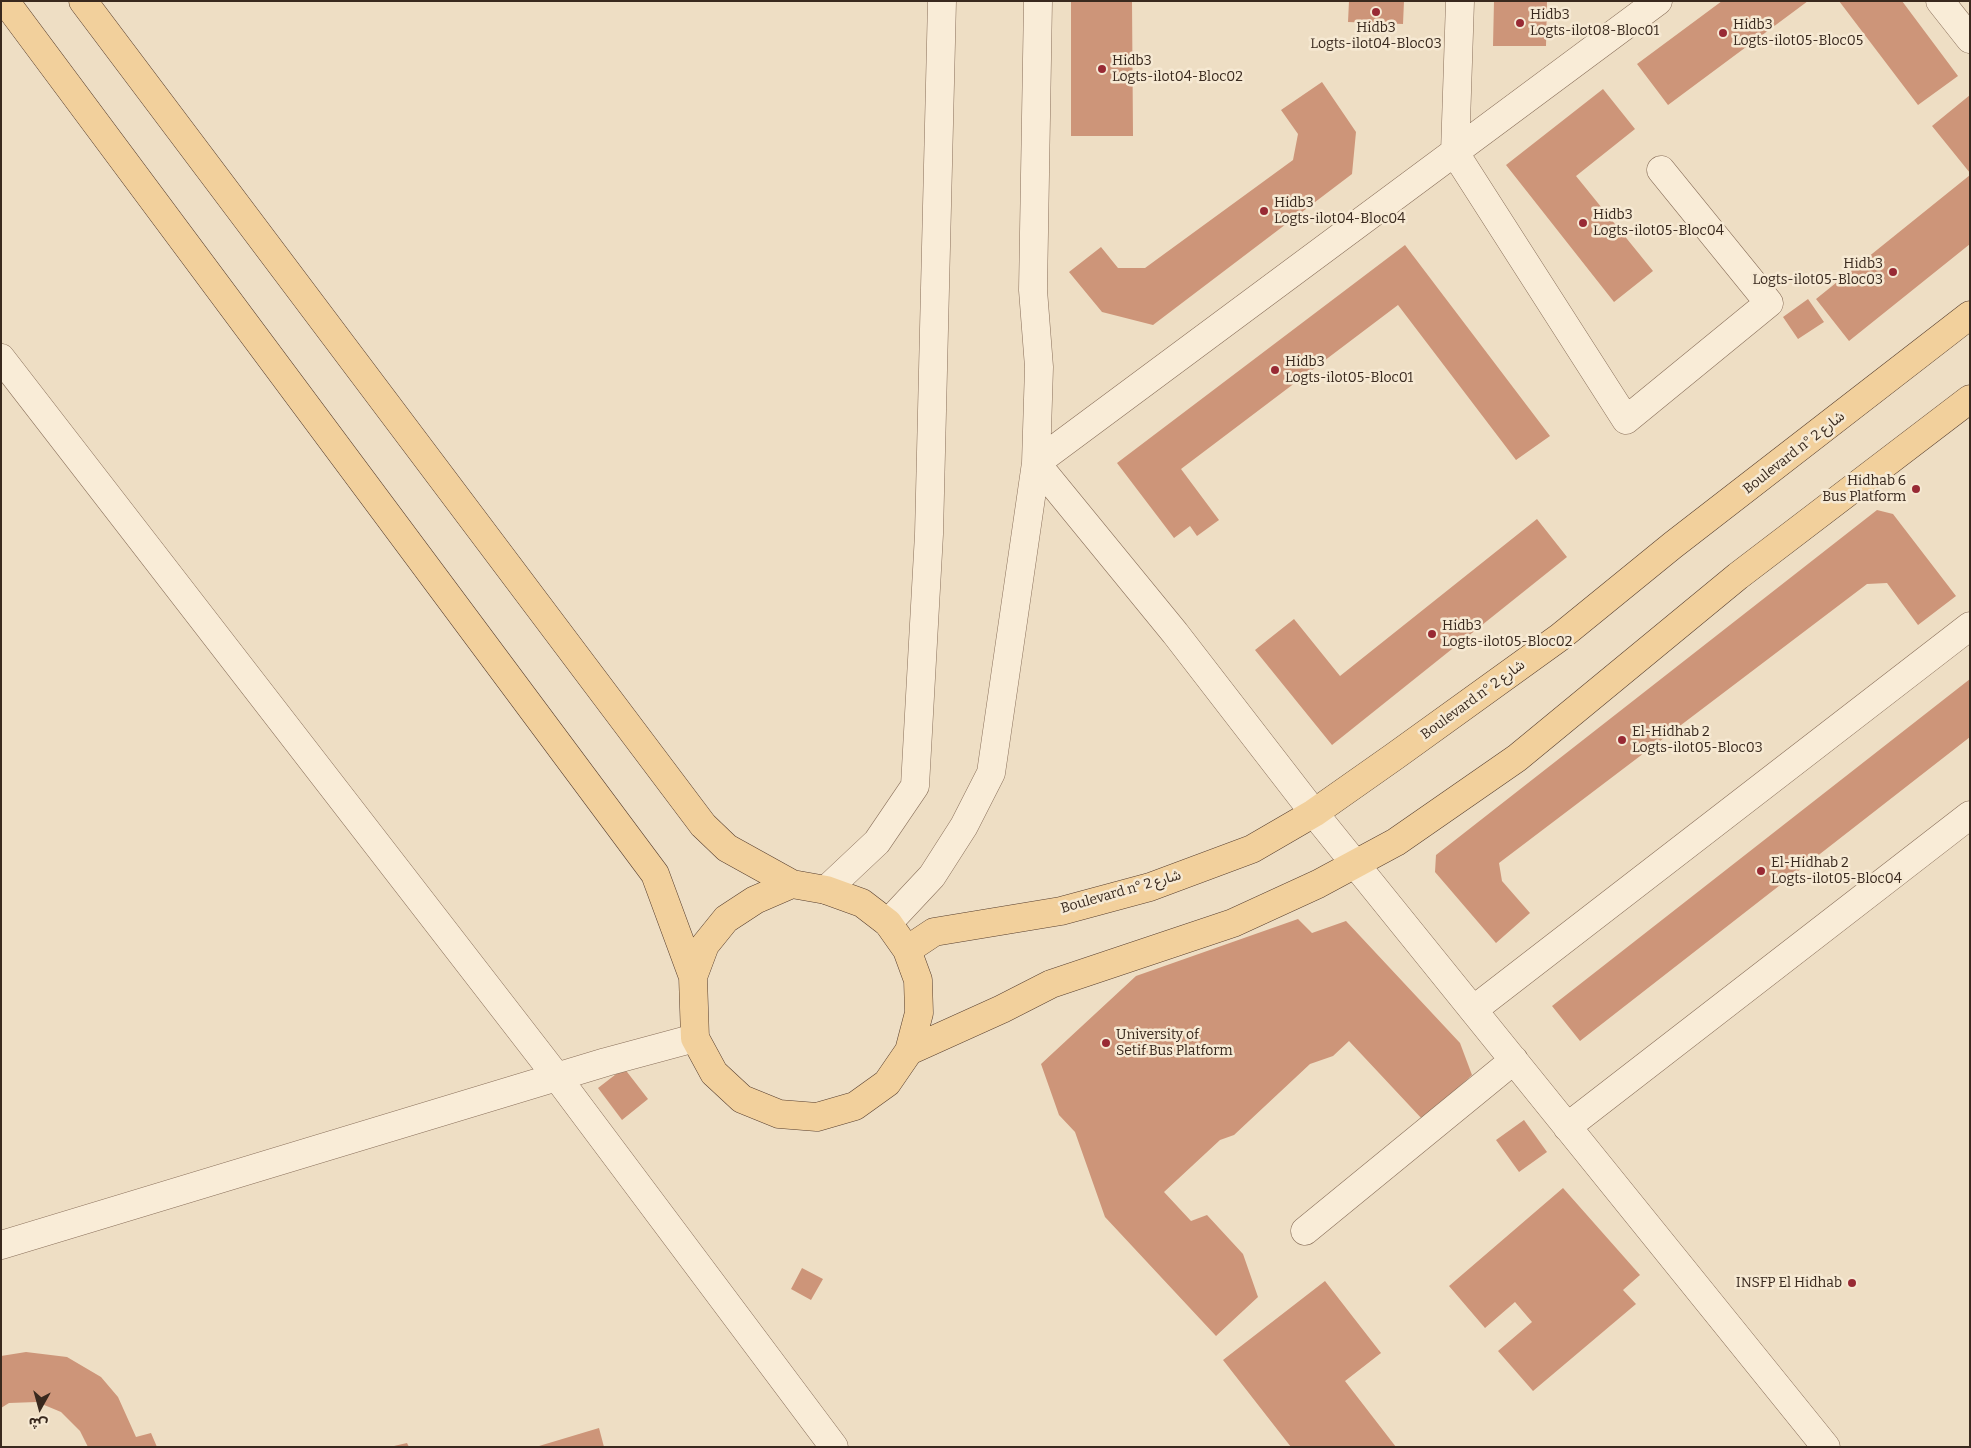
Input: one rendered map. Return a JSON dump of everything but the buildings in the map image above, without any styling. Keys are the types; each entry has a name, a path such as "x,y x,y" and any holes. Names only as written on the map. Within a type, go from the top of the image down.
{"main road":[{"path":"5,1 655,874 693,977 696,1038 714,1072 742,1099 778,1114 817,1117 855,1106 887,1083 909,1051 920,1013 918,980 907,950 888,923 862,903 826,890 792,884 727,848 703,825 84,1"},
{"name":"Boulevard n° شارع 2","path":"907,950 934,932 1061,911 1150,887 1252,849 1314,813 1560,637 1673,545 1970,315"},
{"path":"909,1051 1051,984 1233,923 1318,884 1396,842 1517,758 1738,576 1970,399"},
{"path":"693,977 705,945 726,919 755,900 792,884"}],"street":[{"path":"826,890 877,842 915,786 929,534 942,1"},
{"path":"888,923 932,876 964,826 991,773 1036,463 1039,367 1033,290 1038,1"},
{"path":"1460,1 1455,153 1626,420 1769,303 1662,170"},
{"path":"1036,463 1658,1"},
{"path":"1940,1 1970,39"},
{"path":"1,358 557,1077 834,1447"},
{"path":"1036,463 1175,633 1314,813 1826,1447"},
{"path":"1474,1010 1970,626"},
{"path":"1567,1127 1970,815"},
{"path":"1,1245 557,1077 696,1038"},
{"path":"1305,1231 1514,1060"}],"place":[{"name":"Hidb3 Logts-ilot04-Bloc03","path":"1376,12"},
{"name":"Hidb3 Logts-ilot08-Bloc01","path":"1520,23"},
{"name":"Hidb3 Logts-ilot05-Bloc05","path":"1723,33"},
{"name":"Hidb3 Logts-ilot04-Bloc02","path":"1102,69"},
{"name":"Hidb3 Logts-ilot04-Bloc04","path":"1264,211"},
{"name":"Hidb3 Logts-ilot05-Bloc04","path":"1583,223"},
{"name":"Hidb3 Logts-ilot05-Bloc03","path":"1893,272"},
{"name":"Hidb3 Logts-ilot05-Bloc01","path":"1275,370"},
{"name":"Hidhab 6 Bus Platform","path":"1916,489"},
{"name":"Hidb3 Logts-ilot05-Bloc02","path":"1432,634"},
{"name":"El-Hidhab 2 Logts-ilot05-Bloc03","path":"1622,740"},
{"name":"El-Hidhab 2 Logts-ilot05-Bloc04","path":"1761,871"},
{"name":"University of Setif Bus Platform","path":"1106,1043"},
{"name":"INSFP El Hidhab","path":"1852,1283"}]}
